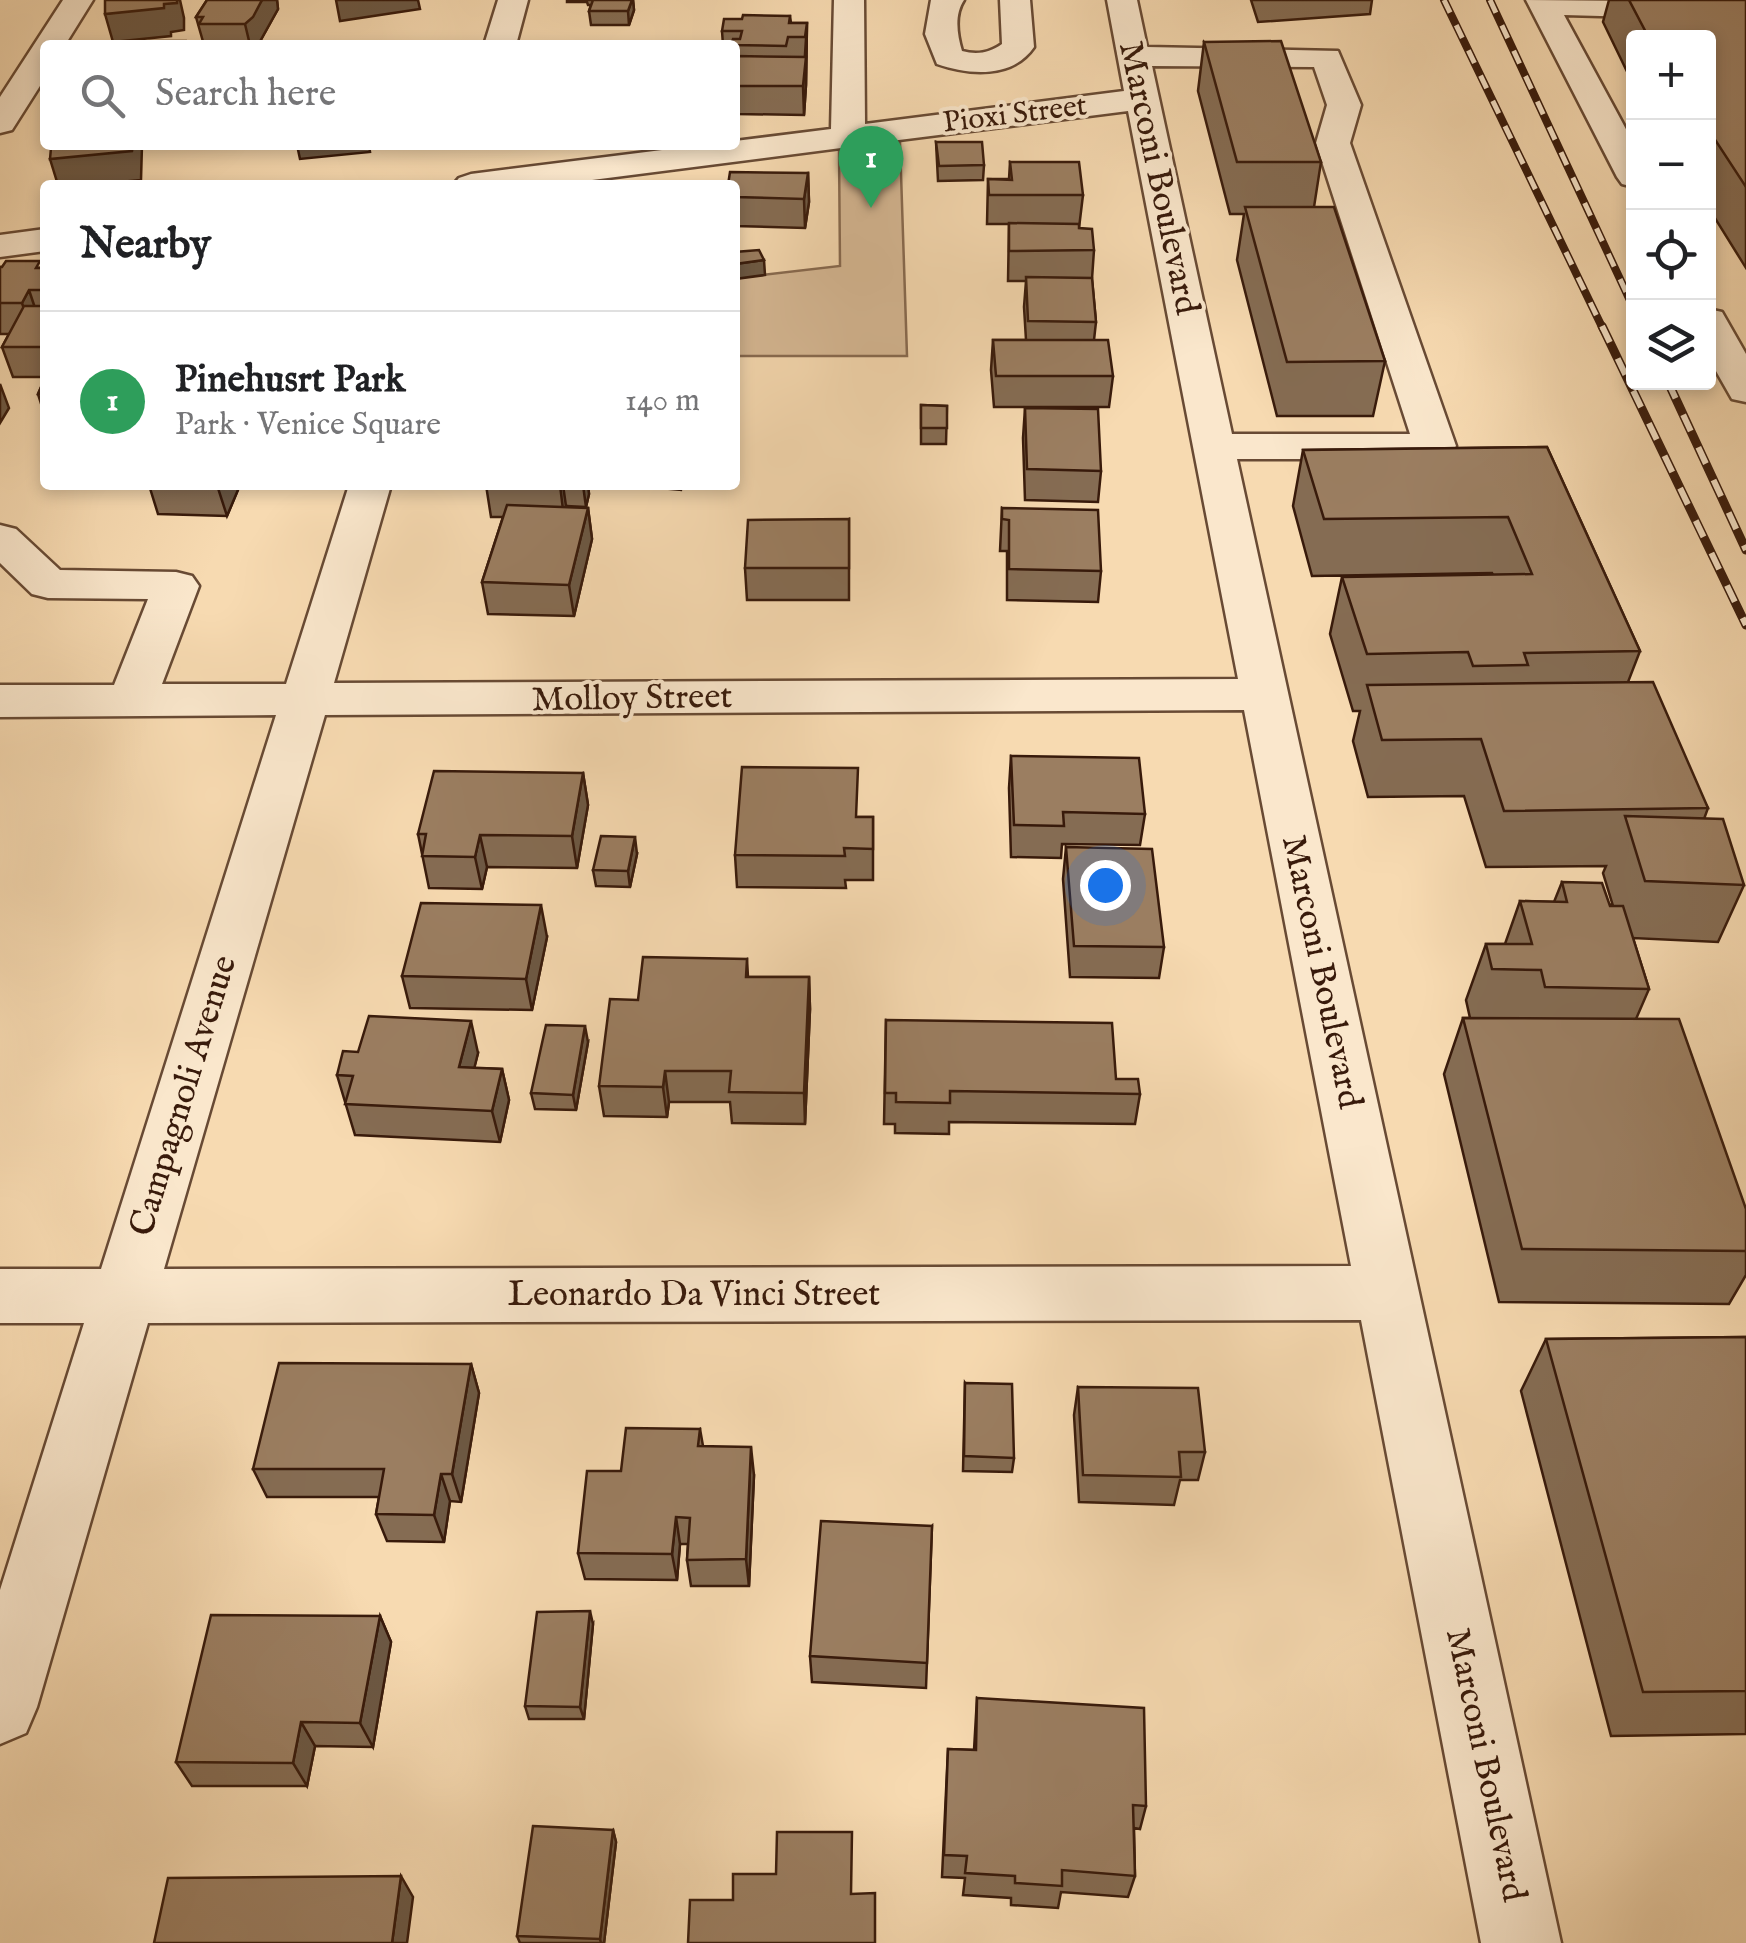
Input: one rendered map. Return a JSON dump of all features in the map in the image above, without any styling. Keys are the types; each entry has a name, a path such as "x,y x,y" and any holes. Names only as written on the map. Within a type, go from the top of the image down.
{"street":[{"path":"53,40 78,0"},
{"path":"501,40 513,0"},
{"path":"849,0 859,147"},
{"path":"949,0 944,3 941,34 948,57 984,62 1006,60 1018,48 1015,0"},
{"name":"Marconi Boulevard","path":"1122,0 1521,1943"},
{"path":"1543,3 1746,12"},
{"path":"1543,3 1626,162"},
{"name":"Pioxi Street","path":"522,180 859,147 1137,78 1327,58 1344,106 1333,143 1435,446 1213,447"},
{"path":"0,123 40,60"},
{"path":"461,180 470,150"},
{"path":"0,246 40,241"},
{"path":"1716,335 1746,390"},
{"name":"Campagnoli Avenue","path":"0,1707 369,490"},
{"path":"0,538 48,584"},
{"path":"0,587 176,586 132,702"},
{"name":"Molloy Street","path":"0,701 1264,694"},
{"name":"Leonardo Da Vinci Street","path":"0,1296 1388,1293"}],"shaded area":[{"path":"900,143 907,356 740,356 740,277 840,266 839,149"}],"building":[{"path":"105,0 177,0 177,3 105,14"},
{"path":"207,0 262,0 245,24 199,24 203,17 196,17"},
{"path":"593,0 632,0 628,11 589,11"},
{"path":"1629,0 1746,0 1746,187 1716,141 1716,30 1645,30"},
{"path":"743,15 790,16 789,23 807,23 805,37 788,37 786,46 740,45 740,40 733,40 740,39 742,31 722,31 724,19 742,19"},
{"path":"1281,41 1321,162 1237,162 1204,42"},
{"path":"740,56 806,57 803,86 740,86"},
{"path":"936,142 982,142 984,165 939,166"},
{"path":"51,150 132,150 132,151 50,159"},
{"path":"1010,162 1079,162 1083,195 989,195 988,179 1012,180"},
{"path":"730,172 808,173 804,199 740,197 740,180 729,180"},
{"path":"1245,207 1334,207 1385,361 1287,362"},
{"path":"1009,223 1079,224 1079,228 1092,229 1094,250 1009,251"},
{"path":"759,250 764,260 740,263 740,252"},
{"path":"6,261 40,261 36,268 40,268 40,290 29,290 22,303 0,303 2,267"},
{"path":"1026,277 1092,278 1096,322 1028,321"},
{"path":"24,306 40,306 40,347 2,347"},
{"path":"993,340 1108,340 1113,376 996,376"},
{"path":"921,405 947,406 947,428 921,428"},
{"path":"1025,408 1098,409 1101,471 1027,469"},
{"path":"1547,447 1640,651 1524,653 1528,665 1473,666 1468,652 1367,654 1342,577 1532,574 1508,517 1324,519 1303,450"},
{"path":"507,505 588,508 569,585 482,582"},
{"path":"1002,508 1098,510 1101,571 1009,569 1009,520 1002,519"},
{"path":"849,519 849,568 745,568 748,520"},
{"path":"1653,682 1708,808 1504,811 1481,739 1382,740 1367,685"},
{"path":"1011,756 1139,758 1145,814 1063,812 1064,826 1014,825"},
{"path":"742,767 858,768 856,817 873,817 873,849 844,848 845,856 735,855"},
{"path":"434,771 583,773 572,836 480,835 475,857 422,856 426,834 418,834"},
{"path":"1625,816 1723,819 1744,885 1645,881"},
{"path":"601,836 635,837 628,871 593,870"},
{"path":"1066,847 1152,849 1164,947 1074,946"},
{"path":"1562,882 1602,883 1610,906 1623,906 1649,989 1545,987 1541,970 1492,969 1486,944 1532,944 1520,901 1567,902"},
{"path":"421,903 541,905 526,979 402,976"},
{"path":"643,957 747,959 746,977 809,977 804,1093 729,1092 731,1071 665,1071 663,1087 599,1086 610,999 638,1000"},
{"path":"369,1016 471,1021 459,1067 502,1069 492,1111 345,1104 353,1076 337,1075 343,1051 358,1052"},
{"path":"1463,1018 1679,1019 1746,1209 1746,1251 1522,1249"},
{"path":"886,1020 1112,1023 1116,1079 1138,1079 1140,1094 950,1091 950,1103 896,1102 896,1093 885,1093"},
{"path":"546,1025 585,1026 573,1095 531,1093"},
{"path":"1746,1337 1746,1691 1643,1692 1546,1339"},
{"path":"279,1363 471,1364 452,1474 441,1474 434,1515 376,1514 384,1469 253,1469"},
{"path":"965,1383 1012,1384 1014,1458 964,1456"},
{"path":"1078,1387 1198,1388 1205,1452 1179,1452 1181,1477 1083,1475"},
{"path":"626,1428 700,1429 698,1446 751,1447 746,1559 687,1560 690,1518 676,1517 672,1554 578,1553 587,1471 621,1471"},
{"path":"821,1521 932,1526 927,1663 810,1656"},
{"path":"590,1611 580,1707 525,1706 537,1612"},
{"path":"211,1615 380,1616 360,1723 301,1722 293,1763 176,1762"},
{"path":"977,1698 1144,1708 1146,1806 1133,1805 1135,1876 1062,1870 1062,1886 1015,1883 1015,1876 965,1873 967,1856 944,1855 948,1749 976,1750"},
{"path":"533,1826 613,1830 600,1939 517,1936"},
{"path":"777,1832 852,1832 851,1894 875,1893 875,1943 688,1943 690,1900 733,1900 733,1874 776,1874"},
{"path":"401,1876 392,1943 154,1943 168,1878"}],"railway":[{"path":"1444,0 1603,329"},
{"path":"1490,0 1630,300"},
{"path":"1602,326 1746,625"},
{"path":"1672,390 1746,550"}],"place":[{"name":"Pinehusrt Park","path":"871,208"}]}
